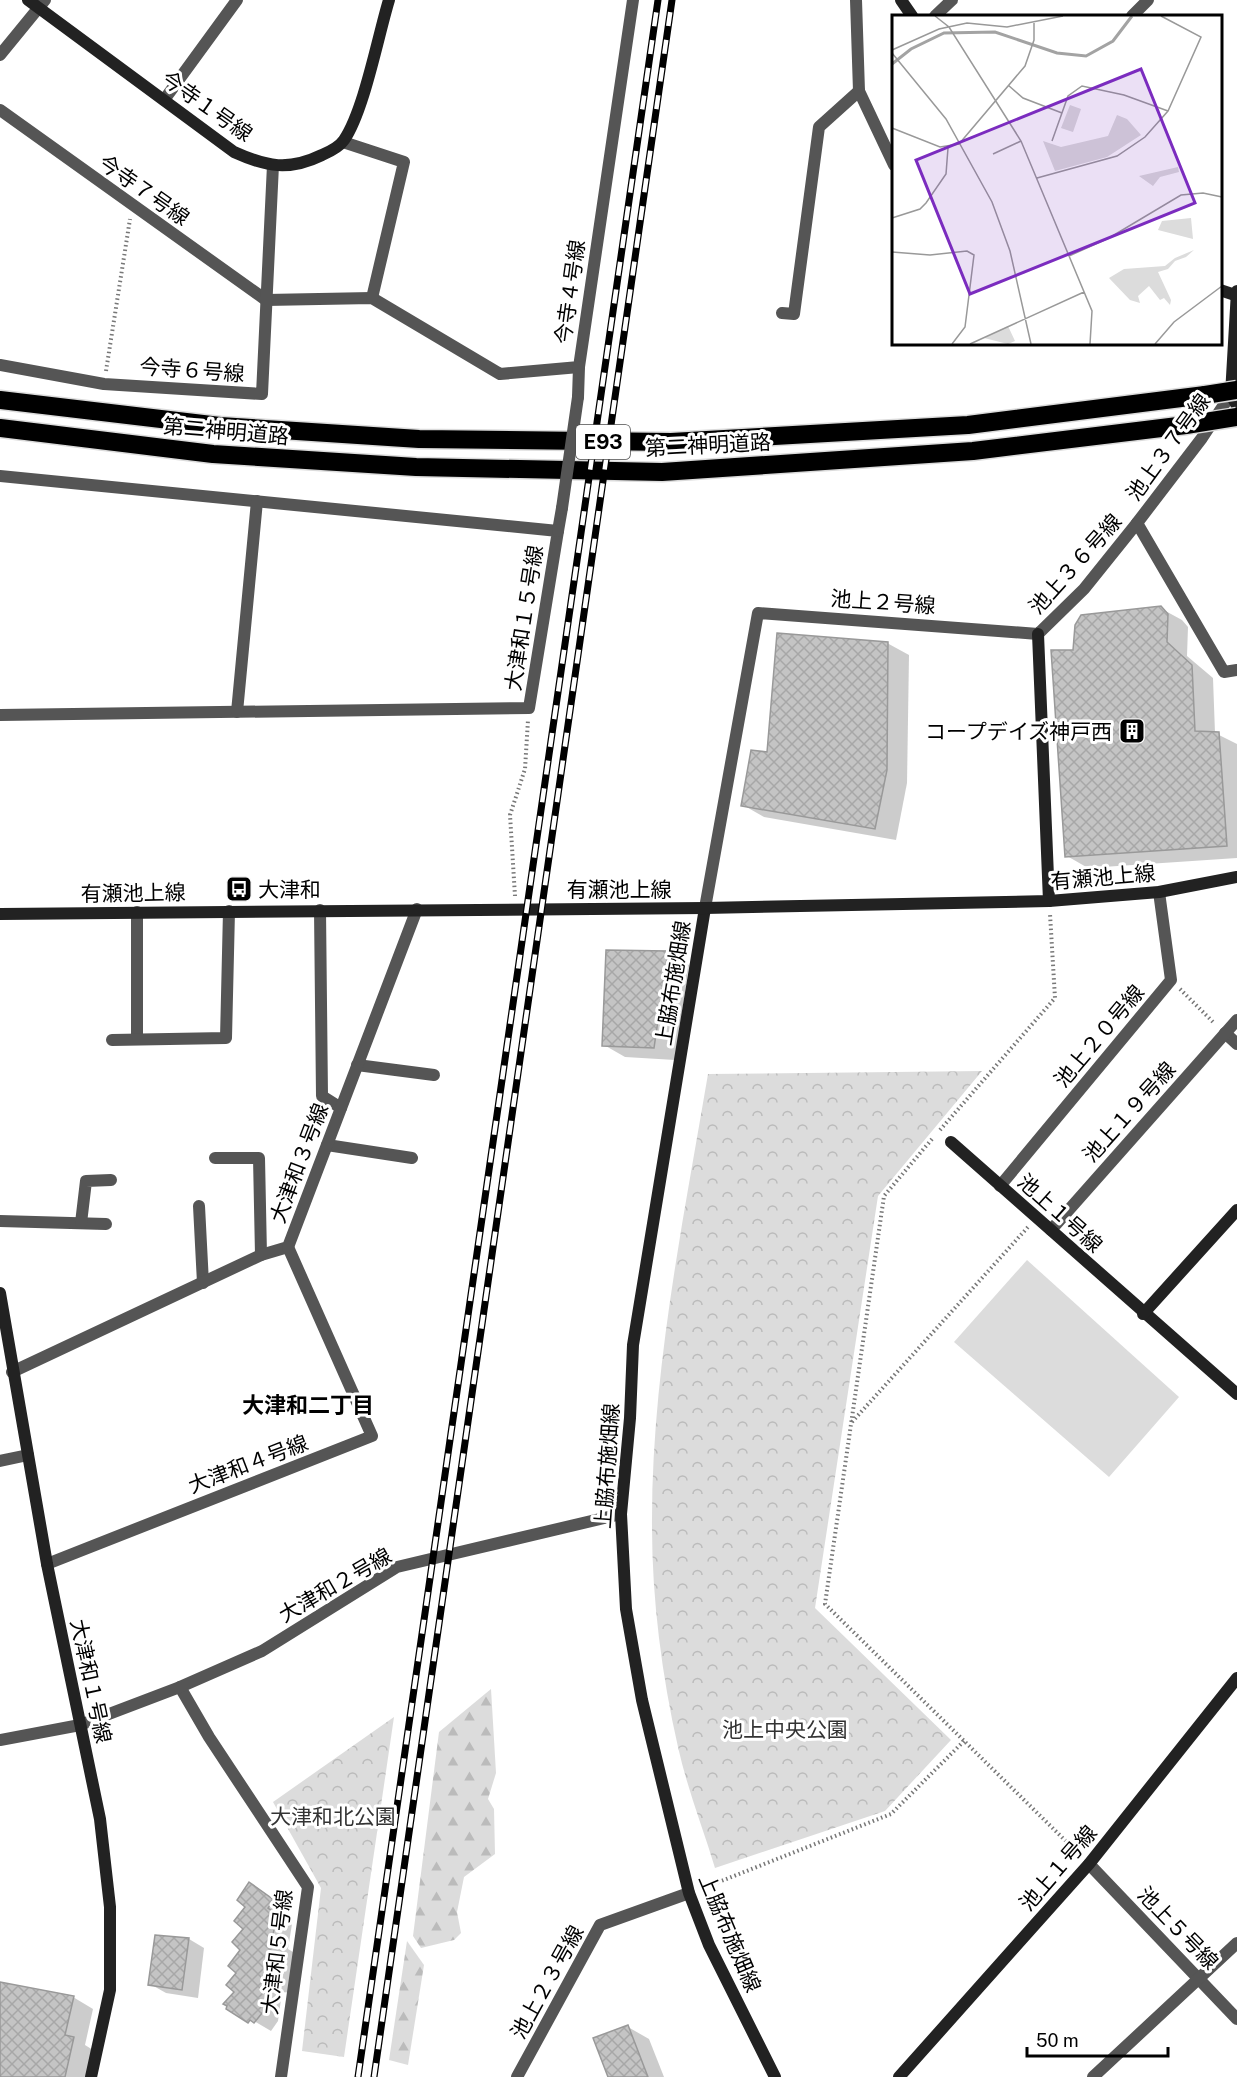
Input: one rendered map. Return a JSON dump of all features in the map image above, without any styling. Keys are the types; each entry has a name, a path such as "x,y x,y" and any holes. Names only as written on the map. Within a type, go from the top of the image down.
{"highway":[{"name":"第二神明道路","path":"0,400 220,426 419,439 671,442 968,425 1234,392"},
{"name":"第二神明道路","path":"0,429 213,454 416,467 662,472 973,451 1237,417"}],"street":[{"name":"今寺１号線","path":"28,0 42,4 234,152 258,163 300,165 343,142"},
{"path":"164,100 237,0"},
{"path":"266,300 372,298 404,162 343,142 355,117 388,0"},
{"name":"今寺４号線","path":"372,298 500,374 579,367 633,0"},
{"path":"856,0 859,91 892,161"},
{"path":"901,0 911,15"},
{"path":"936,15 952,0"},
{"path":"1133,15 1148,0"},
{"path":"0,55 42,4"},
{"path":"782,313 794,314 819,127 859,91"},
{"name":"今寺７号線","path":"0,110 266,300"},
{"name":"今寺６号線","path":"0,365 104,384 262,394 273,165"},
{"path":"1236,294 1234,392 1237,406"},
{"path":"558,531 578,397 579,367"},
{"name":"池上３７号線","path":"1137,522 1202,438 1234,392"},
{"name":"大津和１５号線","path":"0,477 558,531 529,708 0,715"},
{"path":"237,712 257,501"},
{"name":"池上３６号線","path":"1038,634 1084,589 1137,522 1224,672 1237,670"},
{"name":"池上２号線","path":"705,908 758,613 1038,634"},
{"path":"1038,634 1049,901"},
{"name":"有瀬池上線","path":"0,914 705,908 1049,901 1159,892 1237,877"},
{"name":"池上２０号線","path":"1000,1186 1171,980 1159,892"},
{"name":"上脇布施畑線","path":"705,908 633,1345 630,1418 621,1514 626,1609 640,1689 689,1893 709,1945 775,2077"},
{"name":"大津和３号線","path":"12,1372 261,1255 288,1247 417,909"},
{"path":"320,910 321,1096 341,1108"},
{"path":"112,1040 226,1038 229,911"},
{"path":"137,912 137,1039"},
{"name":"池上１９号線","path":"1051,1230 1237,1020"},
{"path":"1225,1033 1237,1044"},
{"path":"357,1065 434,1075"},
{"name":"池上１号線","path":"951,1142 1143,1314 1237,1394"},
{"path":"327,1145 412,1158"},
{"path":"215,1158 259,1158 261,1255"},
{"path":"81,1223 86,1181 111,1180"},
{"path":"199,1206 203,1283"},
{"path":"1143,1314 1235,1215"},
{"path":"0,1221 106,1224"},
{"name":"大津和４号線","path":"47,1564 372,1436 288,1247"},
{"name":"大津和１号線","path":"0,1293 3,1329 47,1564 100,1820 110,1907 110,1990 91,2077"},
{"path":"0,1461 28,1455"},
{"name":"大津和２号線","path":"0,1740 80,1725 180,1687 262,1651 397,1567 621,1514"},
{"name":"池上１号線","path":"899,2077 1089,1864 1237,1678"},
{"name":"大津和５号線","path":"180,1687 209,1737 308,1887 281,2077"},
{"name":"池上５号線","path":"1089,1864 1237,2019"},
{"name":"池上２３号線","path":"517,2077 600,1925 689,1893"},
{"path":"1093,2077 1237,1943"}],"path":[{"path":"104,384 132,206"},
{"path":"516,909 510,815 525,769 529,708"},
{"path":"1049,901 1055,998 884,1196 825,1604 1089,1864"},
{"path":"1171,980 1225,1033"},
{"path":"932,1139 951,1142"},
{"path":"852,1423 1037,1218"},
{"path":"689,1893 891,1814 964,1741"}],"green space":[{"name":"池上中央公園","path":"982,1071 878,1196 815,1608 951,1740 885,1811 715,1868 690,1793 672,1720 659,1638 652,1554 653,1470 663,1356 670,1299 708,1074"},
{"path":"1027,1260 1179,1397 1109,1477 954,1342"},
{"path":"491,1689 496,1773 488,1799 494,1809 495,1854 464,1877 457,1912 461,1933 454,1940 421,1948 413,1936 439,1732"},
{"name":"大津和北公園","path":"394,1717 344,2057 302,2051 321,1888 273,1802"},
{"path":"407,1941 424,1965 408,2065 389,2060"}],"building":[{"name":"コープデイズ神戸西","path":"1161,606 1168,614 1167,642 1192,665 1195,731 1219,732 1227,846 1065,857 1051,650 1073,650 1075,625 1081,615"},
{"path":"777,633 888,642 887,770 875,829 741,806 751,750 767,752"},
{"path":"606,950 668,951 654,1048 602,1046"},
{"path":"249,1882 274,1900 268,1908 276,1914 272,1943 283,1944 276,1985 267,1984 263,2012 254,2023 250,2020 248,2023 226,2009 227,2006 223,2004 234,1992 226,1985 236,1973 228,1966 240,1950 232,1942 243,1929 234,1921 245,1907 237,1900"},
{"path":"155,1935 189,1938 182,1990 148,1985"},
{"path":"0,1982 74,1996 65,2035 74,2037 65,2077 0,2077"},
{"path":"628,2025 648,2077 608,2077 593,2038"}],"railway":[{"path":"358,2077 658,0"},
{"path":"374,2077 672,0"}],"place":[{"name":"コープデイズ神戸西","path":"1132,731"},
{"name":"大津和","path":"239,889"}],"district":[{"name":"大津和二丁目","path":"308,1405"}]}
